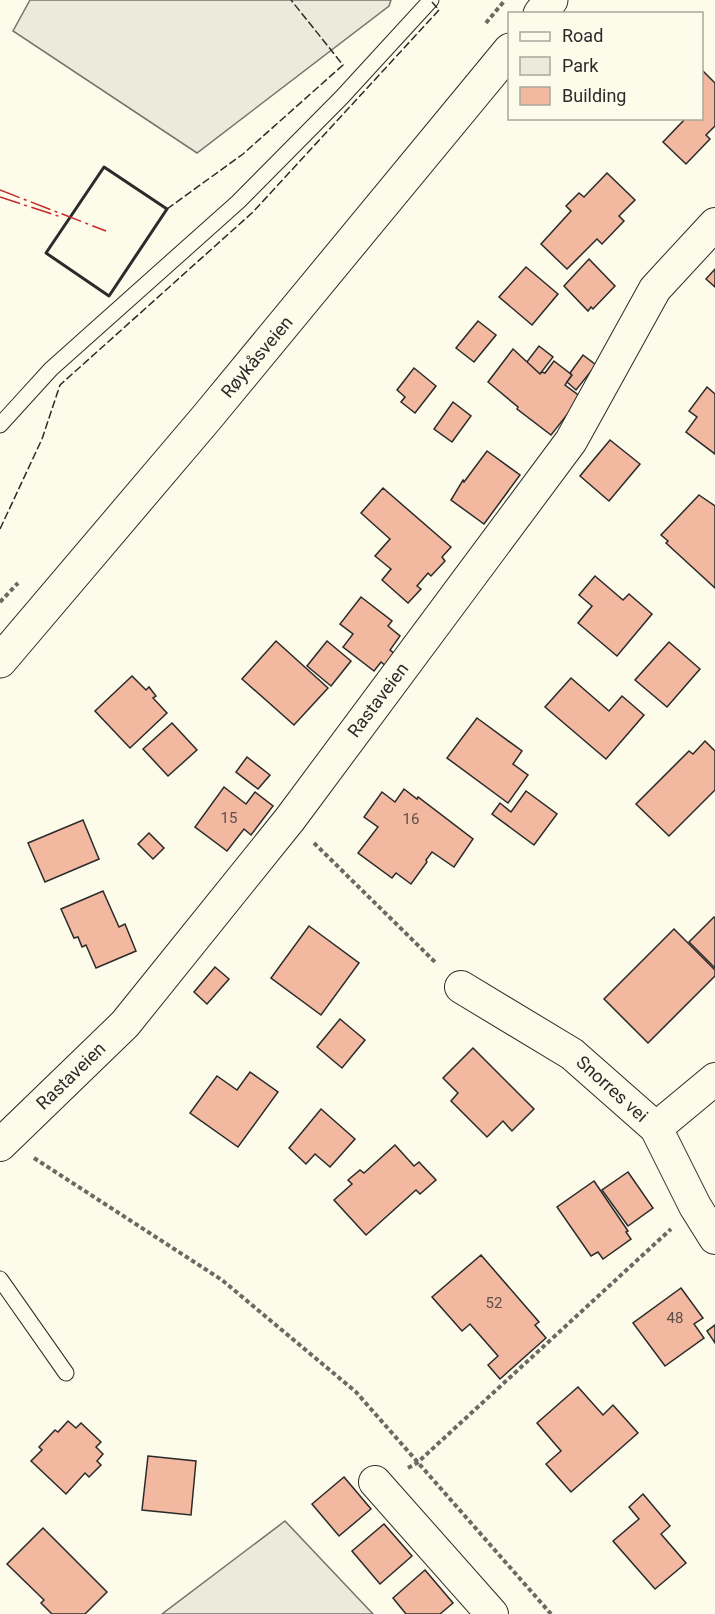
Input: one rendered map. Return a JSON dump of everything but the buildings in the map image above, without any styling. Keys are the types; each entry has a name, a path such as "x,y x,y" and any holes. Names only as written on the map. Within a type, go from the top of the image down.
{"main road":[{"path":"542,12 551,0"},
{"name":"Røykåsveien","path":"0,661 208,416 508,52"}],"street":[{"name":"Rastaveien","path":"3,1142 125,1024 290,819 572,441 655,289 715,224"},
{"name":"Snorres vei","path":"461,987 572,1054 656,1128 695,1206 715,1238"},
{"path":"656,1128 715,1079"},
{"path":"375,1482 492,1614"}],"lane":[{"path":"0,425 51,369 238,202 342,97 431,0"},
{"path":"0,1279 66,1373"}],"path":[{"path":"290,819 461,987"},
{"path":"3,1142 222,1280 356,1392 551,1614"},
{"path":"375,1482 417,1463 695,1206"}],"green space":[{"path":"30,0 391,0 389,6 197,153 13,31"},
{"path":"285,1521 373,1614 162,1614"}],"fence":[{"path":"167,209 243,154 343,65 291,0"},
{"path":"0,529 42,439 60,385 253,212 439,10 432,2"}],"wall":[{"path":"104,167 167,209 109,296 46,253 104,167"}],"power":[{"path":"0,190 106,231"},
{"path":"0,197 61,217"}]}
